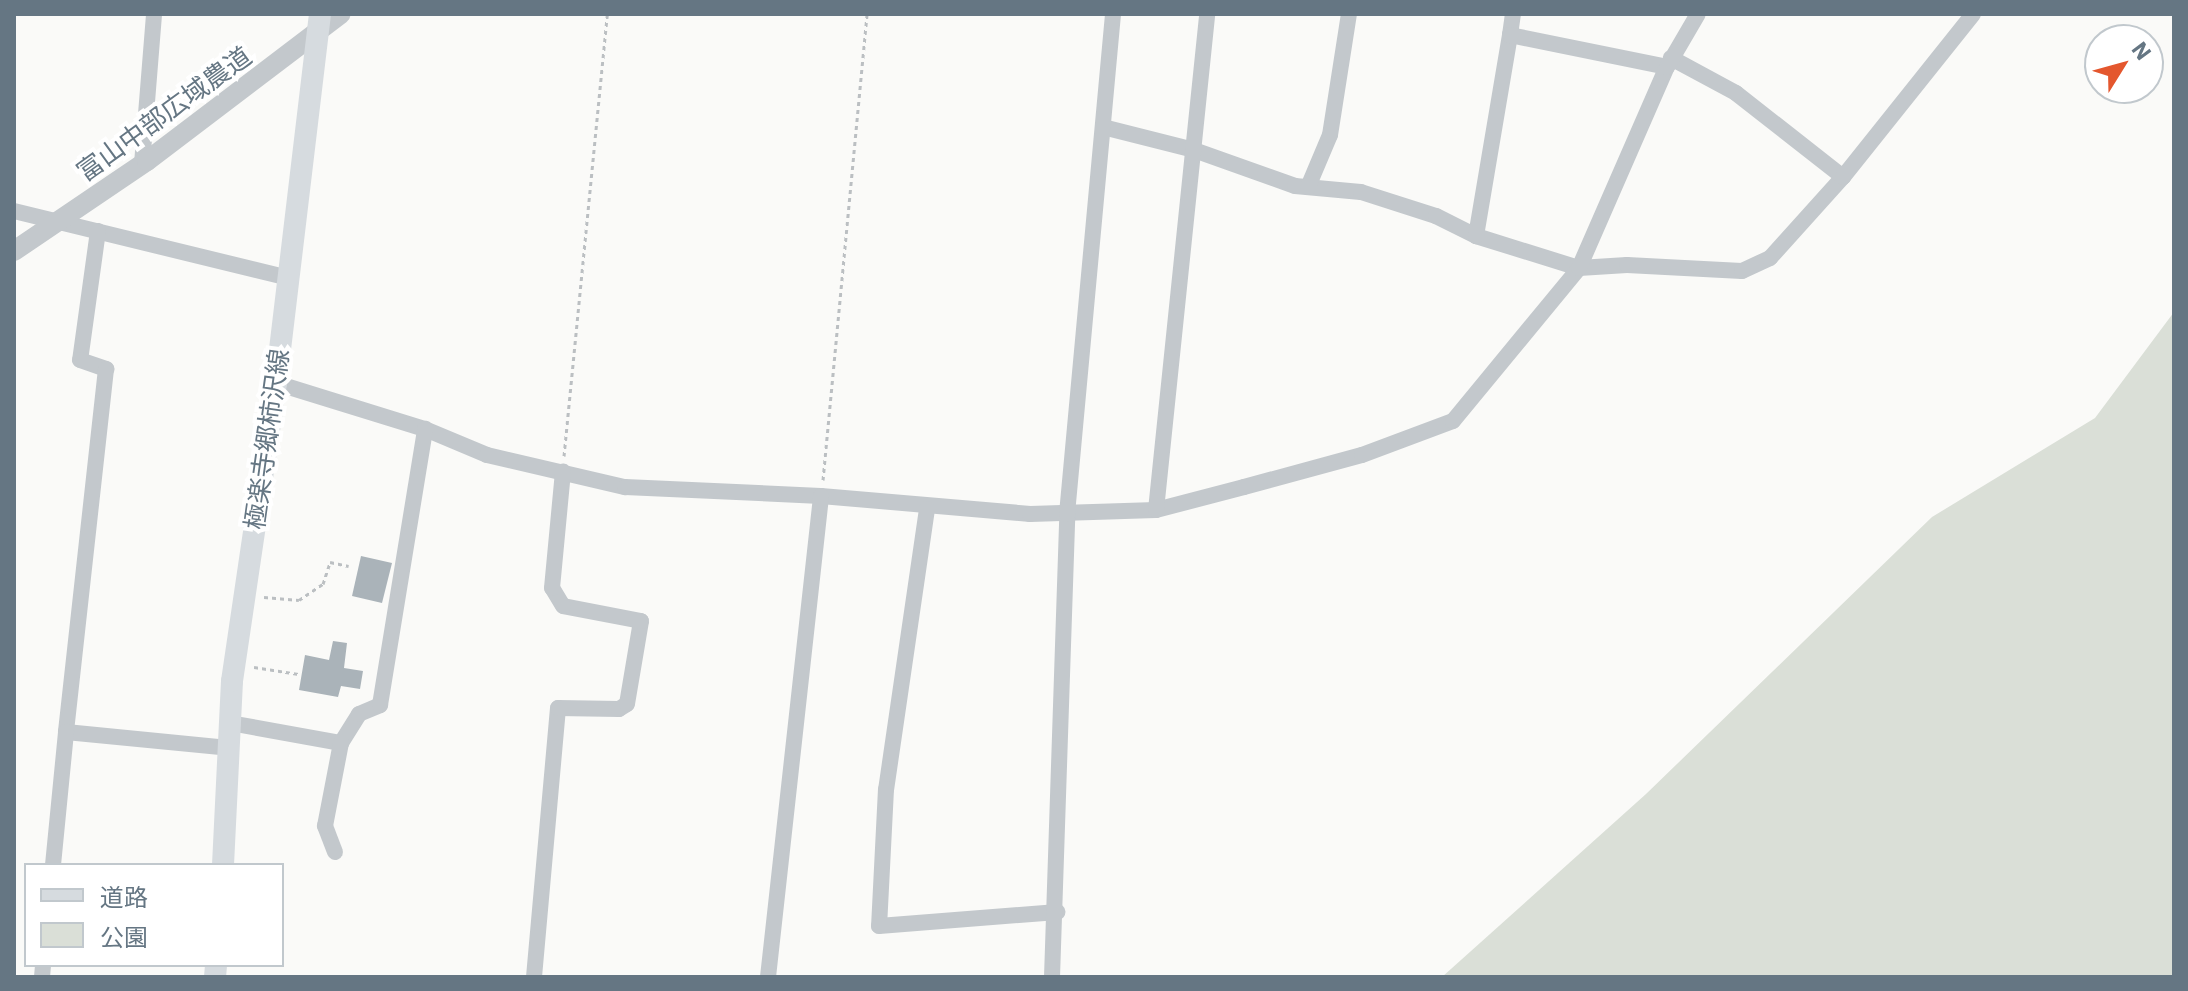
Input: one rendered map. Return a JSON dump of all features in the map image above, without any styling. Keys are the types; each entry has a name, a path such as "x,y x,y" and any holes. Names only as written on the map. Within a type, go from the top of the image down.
{"main road":[{"name":"極楽寺郷柿沢線","path":"223,863 235,664 276,383 318,24"}],"street":[{"path":"142,164 154,14"},
{"name":"富山中部広域農道","path":"14,251 142,164 318,24 341,14"},
{"path":"1052,977 1057,912 1067,514 1113,14"},
{"path":"1156,510 1207,14"},
{"path":"1308,187 1330,135 1349,14"},
{"path":"1476,236 1513,14"},
{"path":"276,383 425,429 487,455 625,487 821,496 927,509 1067,514 1156,510 1362,455 1453,421 1579,268 1669,62 1698,14"},
{"path":"1103,127 1194,150 1308,187 1361,192 1436,216 1476,236 1579,268 1742,271 1777,251 1843,177 1973,14"},
{"path":"1510,35 1669,62 1736,93 1843,177"},
{"path":"14,211 289,278"},
{"path":"53,863 106,369 80,360 98,231"},
{"path":"335,852 325,826 341,743 359,714 380,705 425,429"},
{"path":"534,977 558,708 619,709 627,704 641,621 563,606 552,588 563,472"},
{"path":"768,977 821,496"},
{"path":"927,509 886,789 879,926 1057,912"},
{"path":"230,723 341,743"},
{"path":"66,732 228,748"}],"path":[{"path":"563,472 607,14"},
{"path":"821,496 867,14"},
{"path":"245,592 279,602 299,600 323,584 330,562 349,566"},
{"path":"235,664 298,674"}],"green space":[{"path":"2174,312 2174,977 1442,977 1646,794 1932,517 2095,418"}],"building":[{"path":"361,556 392,563 382,603 352,596"},
{"path":"333,641 347,643 344,668 363,671 360,689 341,686 338,697 299,690 305,655 329,660"}]}
